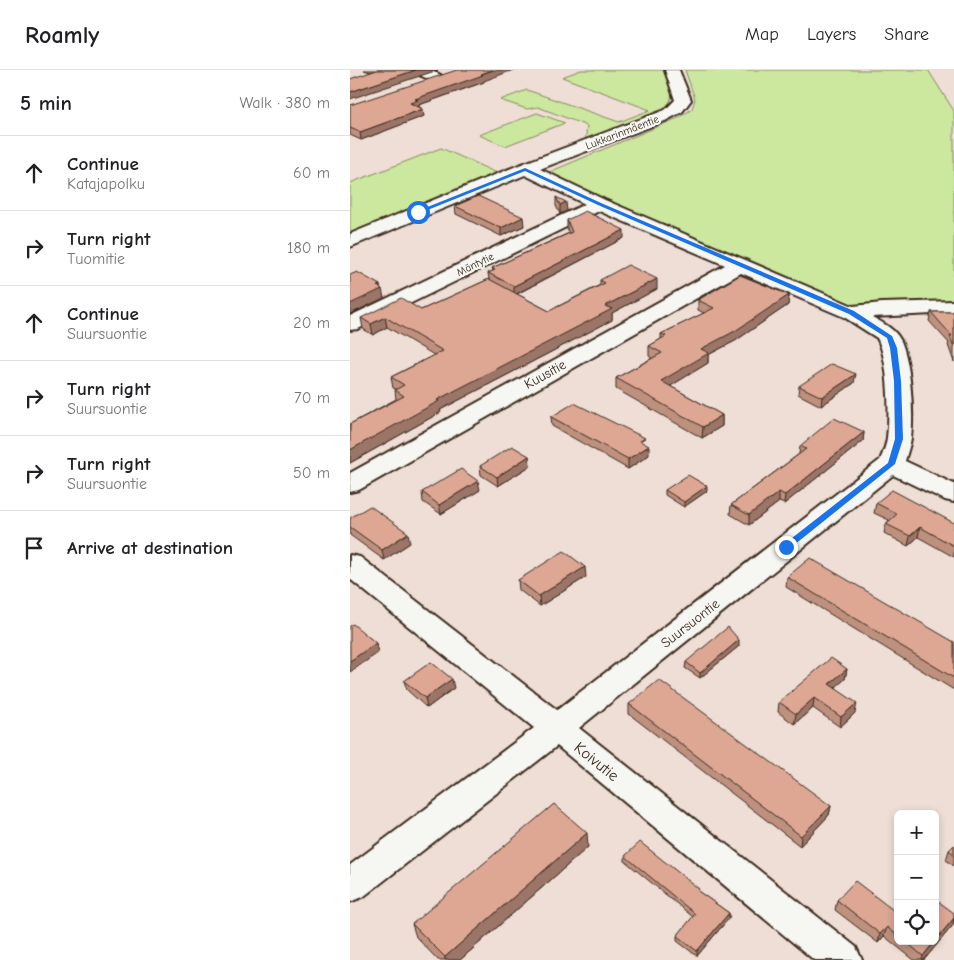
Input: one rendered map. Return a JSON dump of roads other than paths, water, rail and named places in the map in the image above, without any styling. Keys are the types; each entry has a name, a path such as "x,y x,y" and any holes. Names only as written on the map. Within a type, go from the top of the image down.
{"street":[{"name":"Lukkarinmäentie","path":"525,169 676,110 682,105 684,100 672,70"},
{"path":"418,76 436,77 451,72"},
{"path":"350,241 525,169 600,204 851,313 890,337 894,348 899,439 891,464 954,494"},
{"name":"Mäntytie","path":"350,324 600,204"},
{"name":"Kuusitie","path":"350,484 740,265"},
{"path":"851,313 882,309 954,308"},
{"name":"Suursuontie","path":"350,886 557,728 891,464"},
{"name":"Koivutie","path":"350,564 557,728 843,960"}]}
